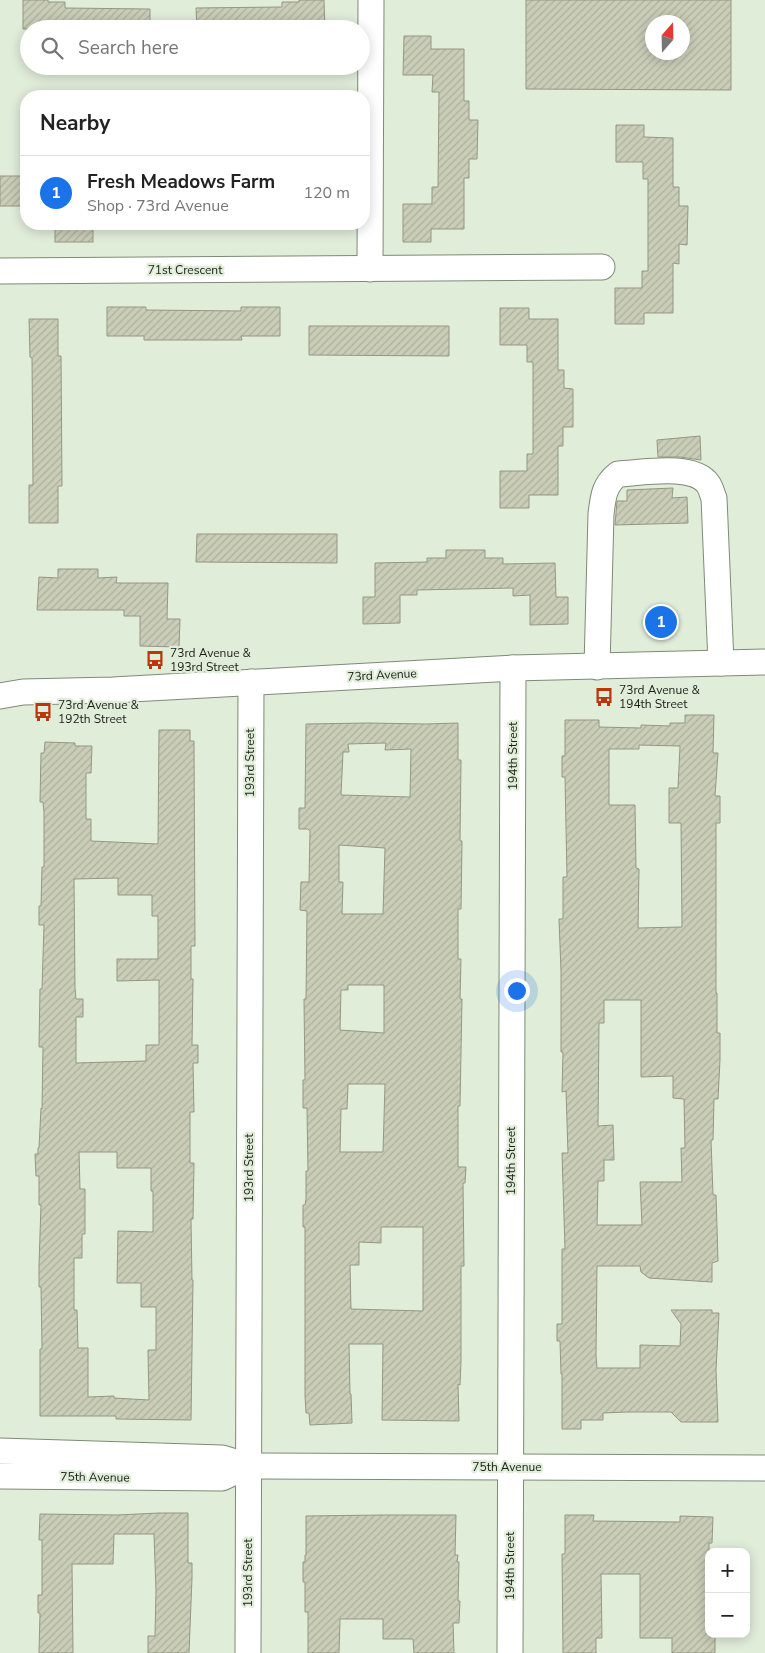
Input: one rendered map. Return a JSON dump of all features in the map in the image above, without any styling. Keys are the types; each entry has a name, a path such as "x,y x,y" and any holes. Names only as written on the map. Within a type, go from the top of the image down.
{"street":[{"path":"370,269 371,0"},
{"name":"71st Crescent","path":"0,271 602,267"},
{"path":"597,667 601,514 604,492 610,480 618,474 684,471 699,476 704,480 708,484 714,498 721,663"},
{"name":"73rd Avenue","path":"0,696 23,692 113,690 513,668 765,662"},
{"name":"194th Street","path":"510,1653 513,668"},
{"name":"193rd Street","path":"248,1653 250,682"},
{"name":"75th Avenue","path":"0,1451 222,1458 248,1466 765,1468"},
{"name":"75th Avenue","path":"0,1476 222,1478 248,1466"}],"building":[{"path":"23,0 65,2 65,8 150,9 150,20 23,20"},
{"path":"299,0 324,0 325,20 197,20 196,8 282,7 282,2 299,2"},
{"path":"526,0 731,0 731,90 526,89"},
{"path":"404,36 431,36 431,49 464,49 464,101 469,101 469,120 478,120 477,159 469,159 469,178 464,178 464,229 431,229 431,242 403,242 403,204 432,204 432,187 438,187 439,92 432,92 433,75 403,75"},
{"path":"616,125 644,125 644,137 673,138 673,187 679,187 679,206 688,206 687,245 679,244 679,264 673,263 673,313 644,313 644,324 615,324 615,288 642,288 642,271 648,271 648,179 643,179 643,162 616,162"},
{"path":"0,176 20,176 20,206 0,206"},
{"path":"55,230 93,230 93,242 55,242"},
{"path":"107,307 146,307 146,310 241,311 241,307 280,307 280,336 241,336 242,340 144,340 144,336 107,336"},
{"path":"500,308 529,308 529,319 558,319 558,370 564,370 564,388 573,389 573,427 563,427 563,446 558,446 558,495 529,495 529,508 500,508 500,471 527,471 527,454 533,454 533,362 527,362 527,345 500,345"},
{"path":"29,319 58,319 58,356 61,356 62,486 58,486 58,523 29,523 29,485 33,485 32,358 30,357"},
{"path":"309,326 449,326 449,356 309,355"},
{"path":"700,436 701,460 680,457 658,457 657,440"},
{"path":"673,488 672,498 687,497 688,523 615,525 617,501 627,501 627,490"},
{"path":"197,534 337,534 337,563 196,562"},
{"path":"446,550 485,550 485,558 503,558 503,564 555,563 556,597 568,597 568,624 530,625 530,595 513,596 513,588 417,590 417,595 400,595 400,623 363,624 363,597 375,597 375,563 427,562 427,558 446,558"},
{"path":"58,569 98,569 98,578 117,577 116,583 168,583 167,619 180,619 179,647 140,646 140,616 124,616 124,610 37,610 39,577 58,578"},
{"path":"685,715 714,715 713,753 718,753 715,796 720,796 720,823 716,823 716,993 717,1033 720,1033 720,1060 718,1099 714,1099 713,1140 711,1140 713,1195 716,1195 718,1261 712,1263 712,1282 649,1278 641,1272 640,1266 597,1266 596,1355 597,1368 640,1368 640,1345 680,1346 681,1324 671,1310 712,1310 712,1313 719,1313 716,1370 718,1422 681,1422 671,1412 603,1413 603,1420 581,1420 581,1429 562,1429 562,1374 560,1341 557,1341 557,1324 562,1324 562,1249 565,1249 562,1153 568,1153 566,1091 562,1092 563,1052 561,1052 559,919 563,919 563,877 567,877 565,777 562,777 562,756 565,756 565,720 599,720 599,727 641,728 641,725 670,726 670,723 685,723","holes":["639,745 680,746 678,788 669,788 669,823 681,823 682,927 638,928 639,869 636,868 635,805 609,805 609,749 639,749","604,1000 641,1000 641,1077 673,1076 673,1098 684,1099 685,1148 681,1148 682,1182 640,1182 642,1225 597,1225 598,1181 604,1181 604,1160 614,1160 613,1125 598,1126 599,1023 604,1023"]},
{"path":"458,723 458,760 461,760 460,841 462,841 461,909 458,909 458,959 461,959 460,999 462,999 458,1167 466,1167 465,1183 463,1183 464,1266 461,1266 459,1421 382,1420 383,1344 349,1344 352,1423 310,1425 309,1413 306,1413 305,1227 303,1227 303,1205 305,1205 306,1199 306,1171 308,1171 307,1108 303,1108 303,1080 305,1080 304,999 306,999 307,911 300,910 301,882 309,882 310,831 308,829 299,829 299,808 305,808 306,724","holes":["386,743 385,750 411,749 410,797 341,795 343,752 349,752 348,744","339,845 385,848 383,914 342,914 343,882 339,882","348,985 384,985 384,1033 340,1030 341,990 348,990","348,1084 385,1084 383,1152 340,1152 341,1109 347,1109","381,1227 423,1227 423,1311 351,1309 350,1265 359,1265 359,1242 381,1243"]},
{"path":"159,730 190,730 190,741 194,741 195,946 191,946 191,979 193,979 192,1045 198,1045 198,1063 193,1063 194,1112 190,1112 190,1163 194,1163 193,1219 191,1219 193,1280 191,1420 116,1419 116,1416 40,1416 40,1349 42,1349 39,1265 41,1205 39,1205 39,1176 36,1176 35,1154 38,1154 39,1148 42,1109 43,1047 39,1047 44,925 39,925 39,906 41,906 42,867 44,867 44,812 43,802 40,802 41,753 44,753 45,742 75,743 75,746 92,746 91,773 86,773 86,819 91,819 91,841 158,844","holes":["118,878 118,895 152,895 152,916 158,916 158,959 117,959 117,981 159,980 159,1045 146,1045 146,1061 76,1063 76,1017 83,1017 83,999 76,999 75,988 74,879","79,1152 117,1152 117,1168 151,1168 153,1232 118,1231 117,1283 141,1283 141,1307 156,1307 156,1350 148,1350 149,1400 114,1398 114,1396 88,1397 88,1348 78,1348 77,1310 74,1310 74,1258 82,1258 82,1234 85,1234 85,1189 80,1189"]},
{"path":"188,1513 188,1563 192,1563 189,1653 148,1653 148,1636 155,1636 154,1534 114,1534 113,1564 72,1564 73,1653 39,1653 40,1613 38,1613 38,1595 42,1595 42,1540 39,1540 40,1514 117,1515"},
{"path":"456,1515 455,1555 458,1555 457,1562 459,1562 458,1601 460,1601 459,1623 453,1623 454,1653 414,1653 413,1639 383,1639 383,1619 340,1619 339,1653 308,1653 308,1612 305,1612 305,1582 303,1582 303,1562 305,1562 306,1555 306,1516"},
{"path":"565,1515 594,1515 593,1521 680,1522 680,1516 713,1517 712,1543 709,1543 709,1548 705,1548 705,1638 715,1638 715,1653 672,1653 672,1638 640,1638 640,1574 601,1574 602,1638 596,1638 596,1653 563,1653 562,1554 565,1554"}],"place":[{"name":"Fresh Meadows Farm","path":"661,622"},
{"name":"73rd Avenue & 193rd Street","path":"155,660"},
{"name":"73rd Avenue & 194th Street","path":"604,697"},
{"name":"73rd Avenue & 192th Street","path":"43,712"}]}
